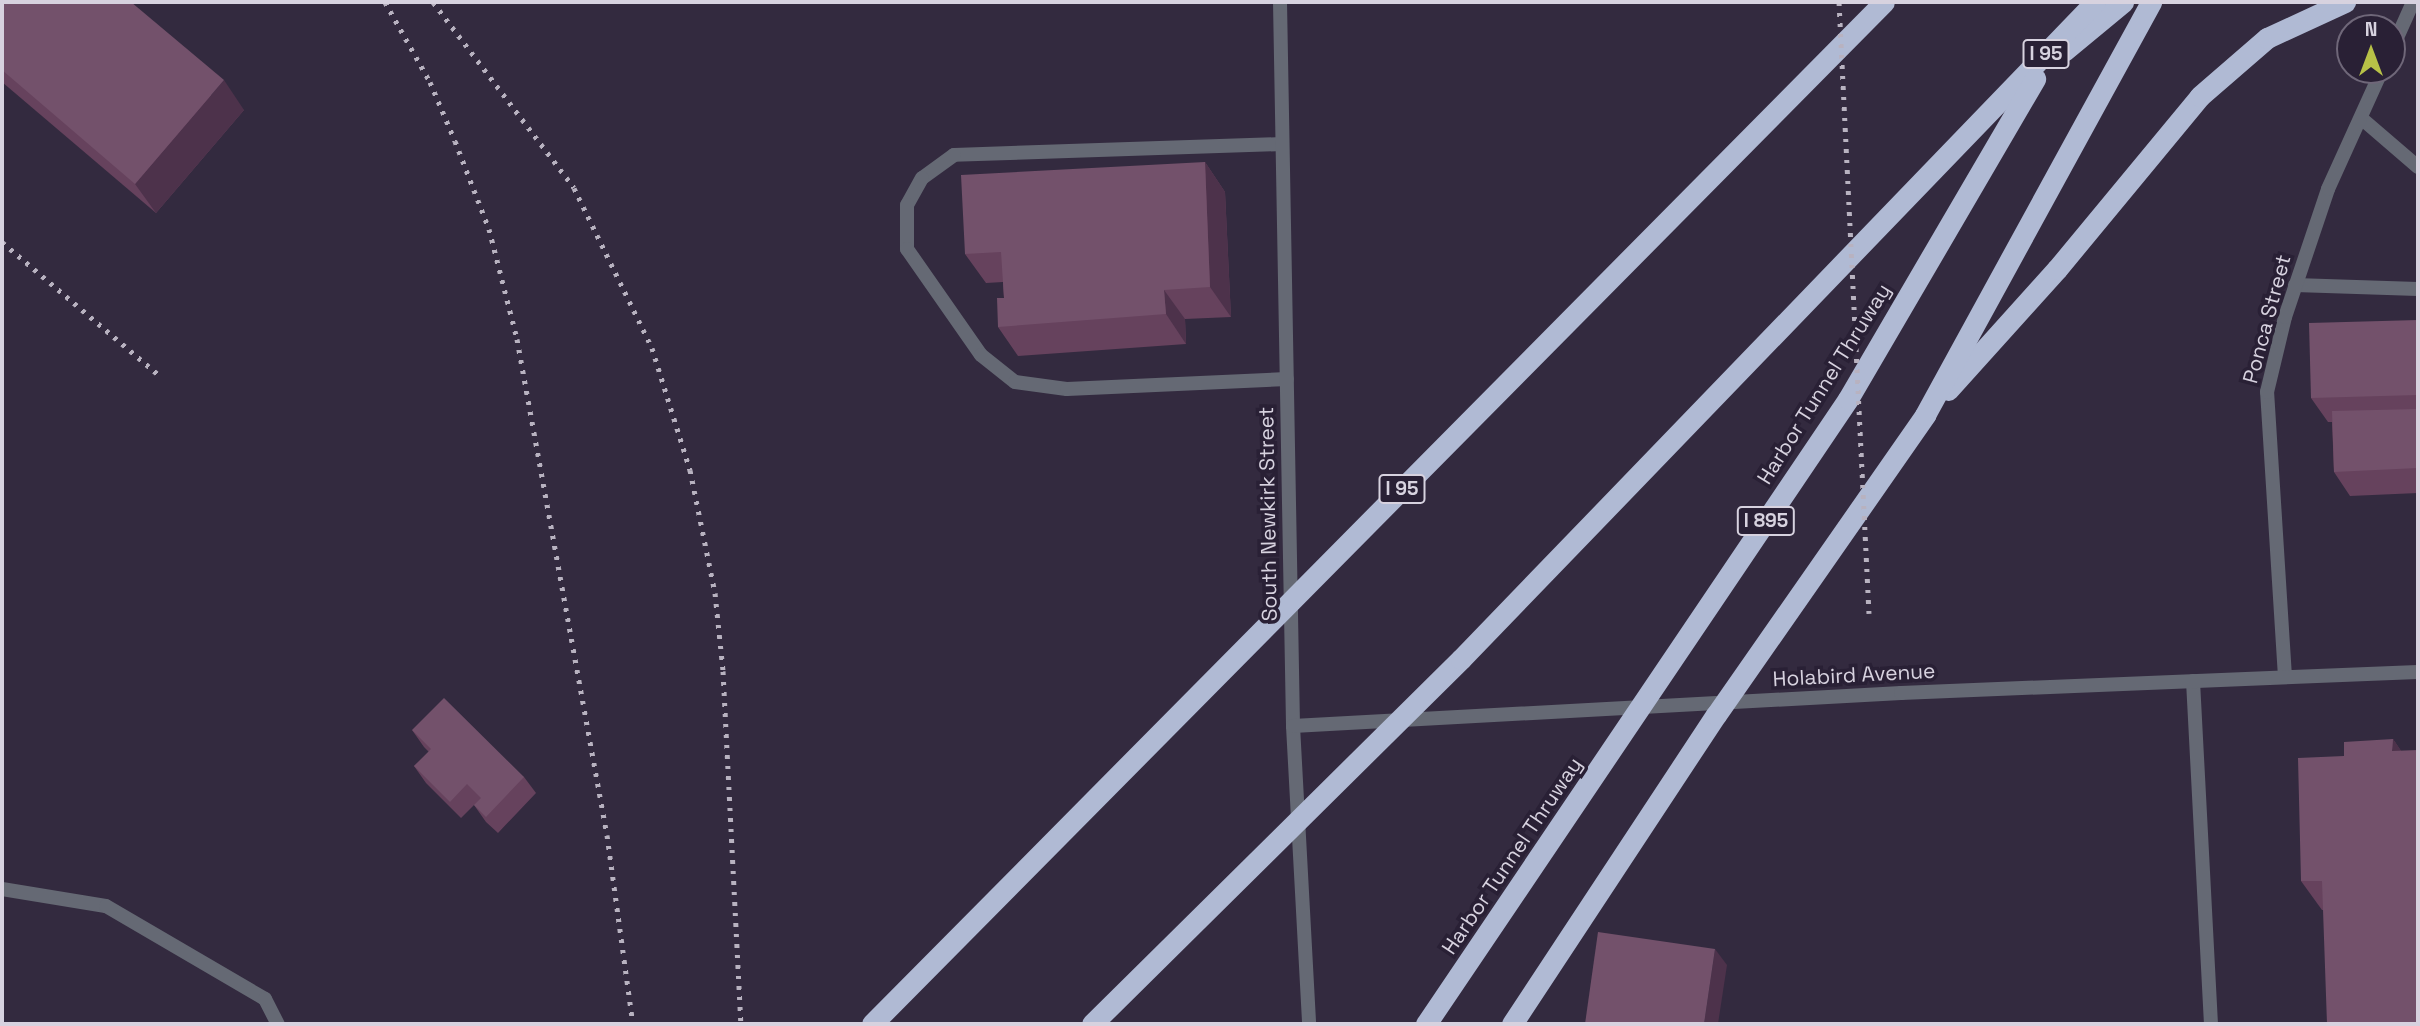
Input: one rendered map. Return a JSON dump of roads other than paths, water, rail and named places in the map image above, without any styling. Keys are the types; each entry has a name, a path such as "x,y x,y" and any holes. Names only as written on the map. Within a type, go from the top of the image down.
{"highway":[{"name":"I 95","path":"872,1024 1884,2"},
{"name":"Harbor Tunnel Thruway","path":"1426,1024 1848,399 2080,2"},
{"name":"I 95","path":"1091,1024 1461,659 1998,106 2095,2"},
{"path":"1998,106 2123,2"},
{"path":"1512,1024 1716,715 1925,415 2151,2"},
{"path":"1925,415 2057,270 2200,96 2267,38 2345,2"},
{"path":"866,1024 920,975"}],"street":[{"name":"South Newkirk Street","path":"1280,2 1293,726 1308,1024"},
{"name":"Ponca Street","path":"2285,677 2267,392 2295,285 2328,189 2376,84"},
{"path":"2361,118 2418,167"},
{"path":"1282,144 954,155 922,178 906,205 906,250 981,355 1014,382 1068,389 1287,379"},
{"path":"2295,285 2418,289"},
{"name":"Holabird Avenue","path":"1293,726 2418,672"},
{"path":"2193,681 2211,1024"},
{"path":"2,889 106,906 265,999 278,1024"}],"railway":[{"path":"385,2 430,82 455,141 489,229 517,339 607,835 633,1024"},
{"path":"433,2 574,188 652,348 690,470 715,593 723,671 741,1024"},
{"path":"1839,2 1869,613"},
{"path":"2,242 159,375"}]}
